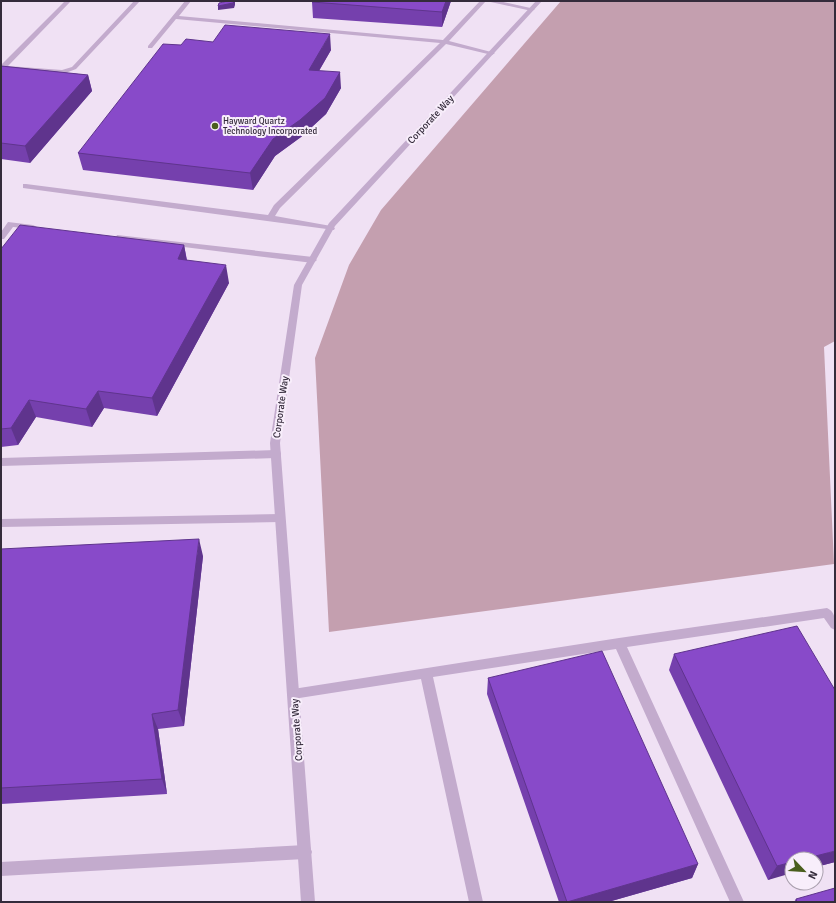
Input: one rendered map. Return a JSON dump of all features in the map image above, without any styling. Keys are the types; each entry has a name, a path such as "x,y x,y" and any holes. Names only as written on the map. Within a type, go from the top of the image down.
{"street":[{"path":"2,67 68,1"},
{"path":"2,67 63,72 74,68 136,1"},
{"path":"150,47 188,1"},
{"path":"270,218 277,207 445,42 483,1"},
{"path":"489,1 532,9"},
{"name":"Corporate Way","path":"308,902 275,443 298,285 331,228 539,1"},
{"path":"175,17 445,42 492,53"},
{"path":"26,186 270,218 331,228"},
{"path":"1,237 11,224 43,228"},
{"path":"114,236 313,260"},
{"path":"1,462 276,454"},
{"path":"1,523 280,518"},
{"path":"293,694 827,612 835,625"},
{"path":"619,643 737,902"},
{"path":"426,673 476,902"},
{"path":"1,869 305,852"}],"shaded area":[{"path":"561,1 835,1 835,341 824,347 834,564 329,632 315,358 349,265 381,210"}],"building":[{"path":"235,1 233,3 218,6 219,3"},
{"path":"446,1 442,12 312,2"},
{"name":"Hayward Quartz Technology Incorporated","path":"225,25 330,34 309,70 340,72 325,98 300,120 273,139 250,173 78,153 163,44 181,45 186,39 213,42"},
{"path":"1,66 88,75 25,146 1,143"},
{"path":"20,225 184,245 178,259 226,265 152,398 98,391 86,409 29,400 11,428 1,429 1,249"},
{"path":"199,539 178,710 152,714 162,779 1,788 1,549"},
{"path":"797,626 835,690 835,851 824,854 824,851 784,851 784,864 777,866 674,654"},
{"path":"602,651 698,864 567,902 488,678"},
{"path":"835,888 835,902 797,902 796,899"}],"place":[{"name":"Hayward Quartz Technology Incorporated","path":"215,126"}]}
